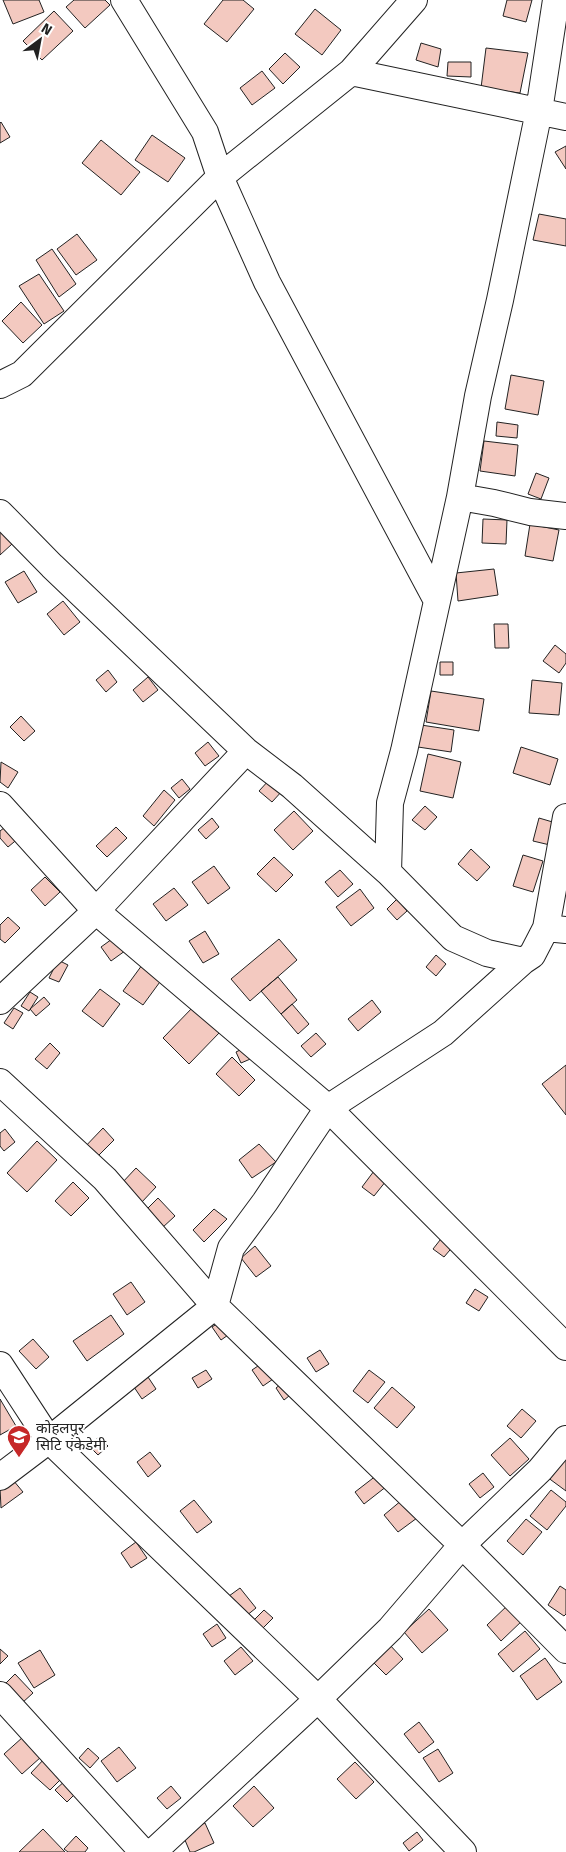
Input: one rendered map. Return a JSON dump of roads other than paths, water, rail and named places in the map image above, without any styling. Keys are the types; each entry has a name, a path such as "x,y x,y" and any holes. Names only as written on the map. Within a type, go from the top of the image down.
{"street":[{"path":"124,0 205,132 220,177 267,282 436,599"},
{"path":"0,385 22,374 220,177 350,72 414,0"},
{"path":"388,872 390,803 404,751 436,599 460,498 478,396 539,111 556,0"},
{"path":"350,72 566,116"},
{"path":"460,498 494,503 530,512 566,516"},
{"path":"0,513 52,566 246,751 292,786 388,872 453,938 487,953 523,961"},
{"path":"0,1001 96,911 246,751"},
{"path":"0,805 96,911 328,1108 566,1347"},
{"path":"0,1477 49,1440 215,1306 231,1248 265,1202 328,1108 443,1032 532,955 556,929 566,817"},
{"path":"0,1082 105,1179 215,1306 462,1545 566,1650"},
{"path":"0,1365 49,1440 318,1699 463,1852"},
{"path":"153,1852 318,1699 390,1629 462,1545 540,1470 566,1439"},
{"path":"0,1695 142,1852"}],"place":[{"name":"कोहलपुर सिटि एकेडेमी","path":"19,1458"}]}
